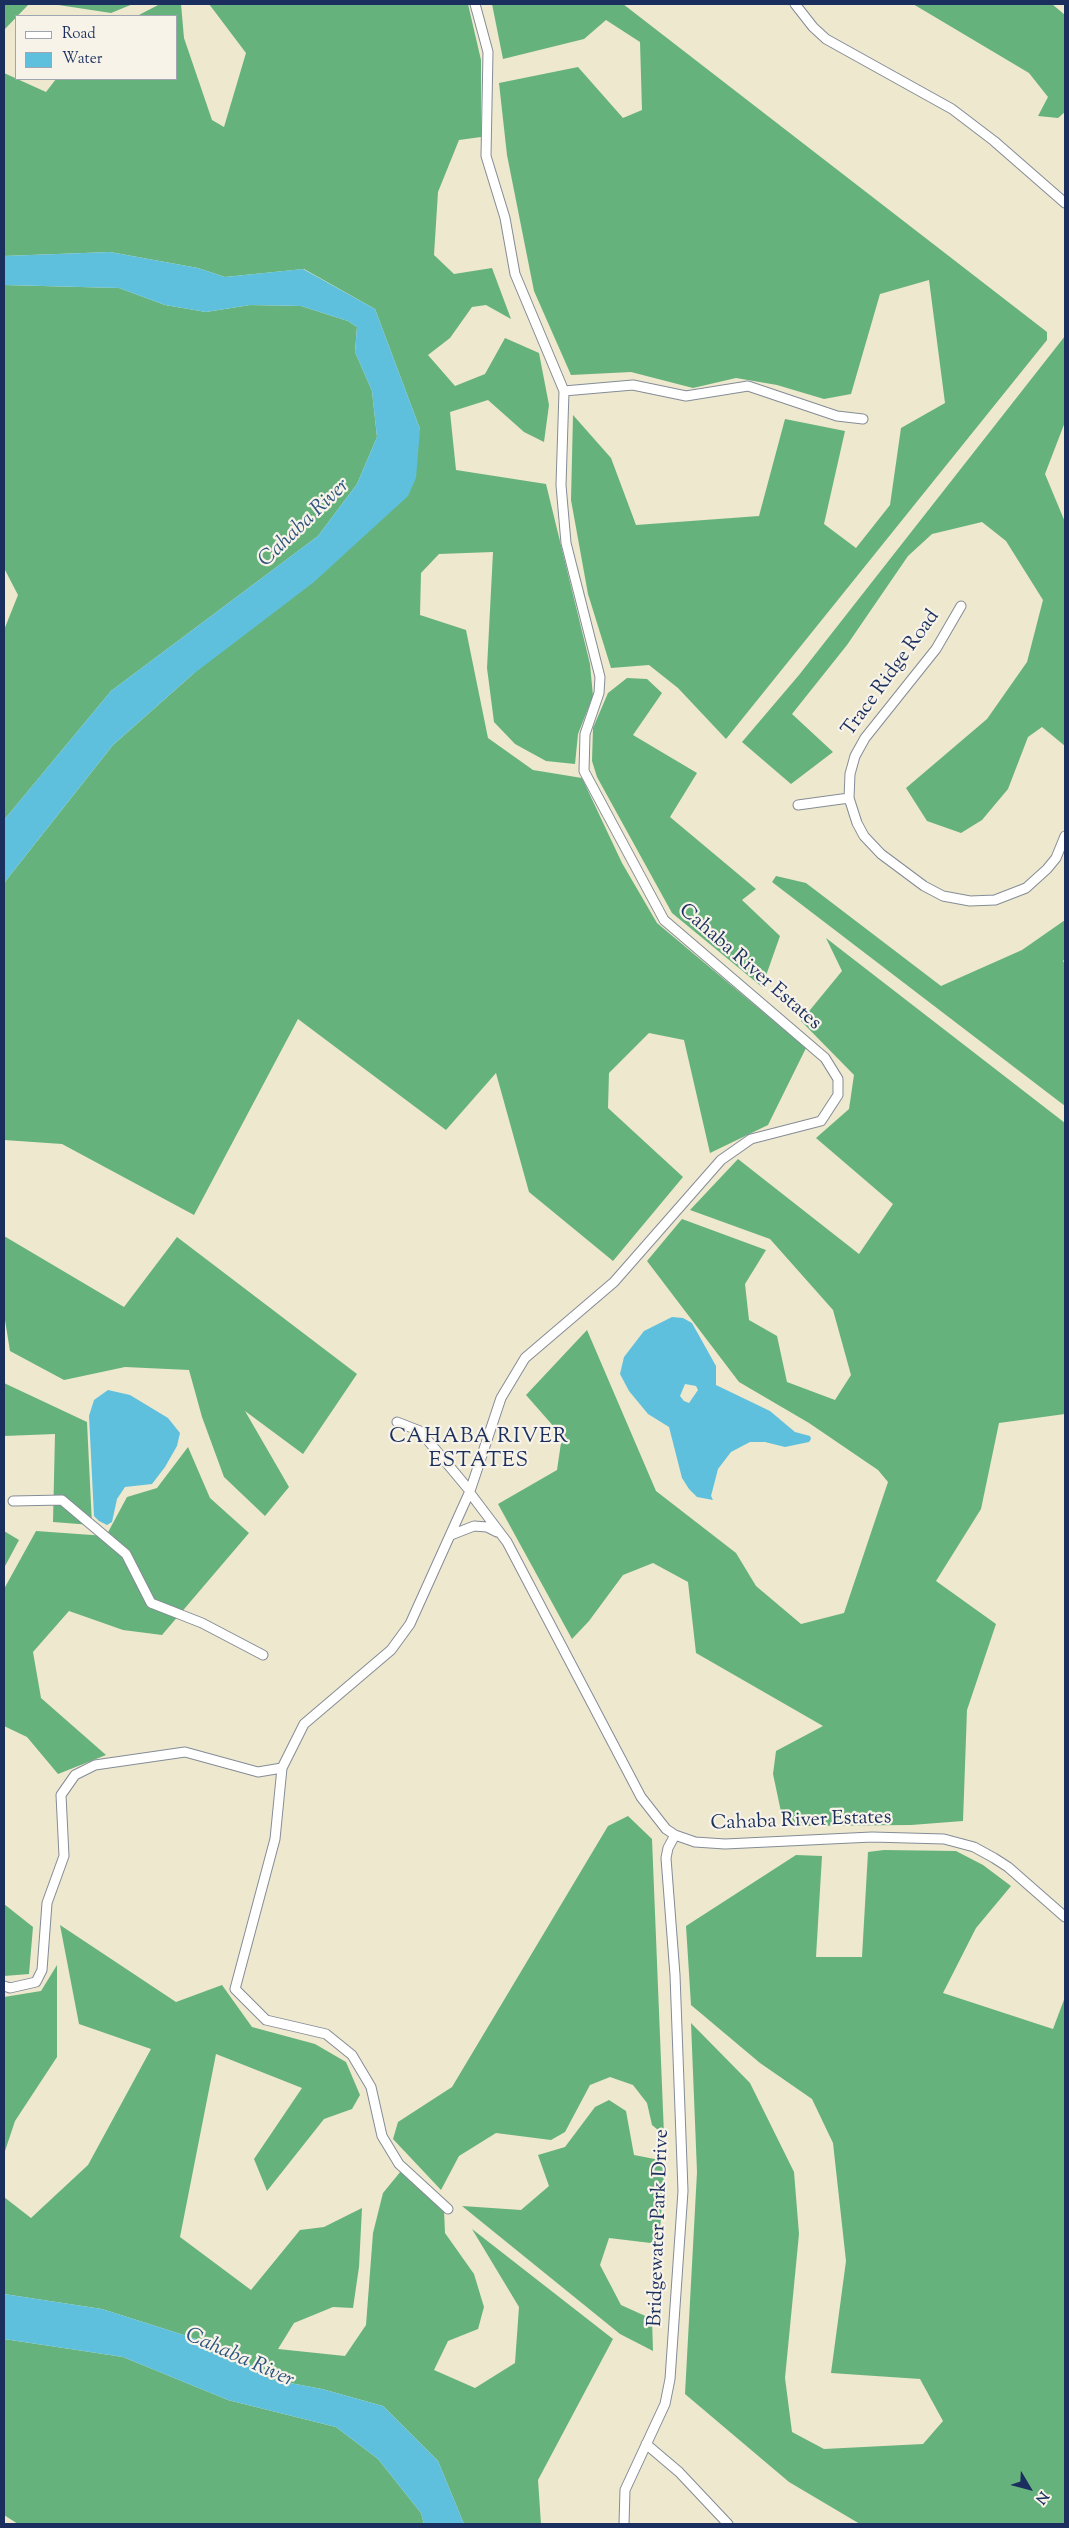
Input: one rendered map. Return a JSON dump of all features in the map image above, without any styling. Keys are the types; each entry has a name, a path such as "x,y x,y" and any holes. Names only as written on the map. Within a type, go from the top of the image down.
{"street":[{"name":"Cahaba River Estates","path":"448,2209 399,2164 382,2136 371,2087 352,2055 326,2034 266,2020 235,1989 276,1839 282,1768 304,1724 391,1650 414,1617 470,1492 501,1398 525,1358 614,1282 721,1160 751,1139 821,1121 838,1095 838,1079 825,1058 664,920 584,771 585,734 599,693 600,677 566,543 563,520 561,485 564,391 515,274 505,218 486,156 488,52 475,4"},
{"path":"795,4 812,27 826,39 952,109 994,141 1065,203"},
{"path":"564,391 633,385 686,396 748,386 837,416 863,419"},
{"name":"Trace Ridge Road","path":"961,606 936,649 866,738 855,756 850,774 849,798 864,836 881,854 929,889 961,900 981,902 995,900 1026,888 1056,858 1065,836"},
{"path":"798,805 849,798"},
{"path":"397,1422 420,1431 470,1492 498,1533 507,1542 641,1797 666,1829 675,1836"},
{"path":"13,1501 62,1500 126,1554 152,1603 202,1623 263,1655"},
{"path":"450,1535 474,1526 487,1527 498,1533"},
{"path":"4,1986 10,1988 36,1982 42,1970 47,1903 64,1856 61,1795 75,1775 94,1766 185,1752 258,1772 282,1768"},
{"name":"Cahaba River Estates","path":"675,1836 695,1842 726,1844 872,1837 944,1839 974,1847 1008,1867 1065,1917"},
{"name":"Bridgewater Park Drive","path":"624,2524 626,2490 665,2404 670,2379 683,2191 675,1974 666,1858 668,1848 675,1836"},
{"path":"646,2444 679,2472 728,2524"}],"green space":[{"path":"29,4 18,15 15,15 15,19 4,30 4,5"},
{"path":"52,4 133,4 111,13"},
{"path":"160,4 181,4 184,38 212,120 224,127 246,53 209,4 468,4 481,60 481,137 459,140 438,192 434,255 454,274 492,268 511,319 486,305 472,307 450,338 428,355 455,386 485,374 505,338 539,353 549,405 544,442 524,432 488,400 450,412 456,470 546,484 590,664 593,696 578,734 575,764 546,761 515,744 494,722 487,668 493,552 439,554 421,573 420,615 466,630 488,738 533,770 582,778 622,863 657,923 806,1048 768,1125 710,1153 684,1040 649,1033 609,1073 608,1108 683,1177 613,1261 529,1192 496,1073 446,1130 298,1019 194,1215 62,1144 4,1140 4,883 113,745 192,675 420,429 375,309 304,269 225,277 198,268 110,252 4,256 4,73 15,78 15,80 19,80 46,92 55,80 178,80 178,15 139,15"},
{"path":"492,4 623,4 1047,332 1047,340 726,739 678,688 649,665 611,668 588,594 571,500 573,415 611,458 636,525 759,516 785,419 845,431 824,524 856,548 890,505 901,428 945,403 929,280 880,294 851,394 824,399 777,385 736,378 693,388 631,372 571,375 534,291 507,155 499,83 578,67 623,118 642,110 640,42 606,20 584,39 503,59"},
{"path":"913,4 1052,4 1065,15 1065,112 1058,118 1038,116 1048,97 1029,73"},
{"path":"4,285 119,288 165,305 206,312 250,305 301,306 348,321 357,327 355,352 372,391 377,437 357,484 318,536 111,691 4,820 4,630 18,595 4,568"},
{"path":"1065,336 1065,422 1045,474 1065,522 1065,746 1042,727 1028,737 1008,789 982,820 961,833 927,821 906,788 987,719 1027,662 1043,600 1006,541 982,522 932,534 908,556 847,645 792,714 833,752 791,784 742,742 799,675"},
{"path":"627,678 647,679 662,693 633,735 697,773 670,817 756,889 742,900 780,936 762,987 672,913 597,777 592,761 593,728 608,693"},
{"path":"776,876 806,883 941,986 1022,950 1065,920 1065,959 1063,961 1065,964 1065,1106 772,882"},
{"path":"826,938 1065,1123 1065,1414 999,1423 981,1509 936,1581 996,1624 967,1710 963,1821 911,1825 784,1826 773,1774 776,1751 823,1726 696,1653 688,1582 653,1563 623,1575 589,1621 572,1639 498,1504 557,1470 562,1436 526,1395 587,1330 656,1491 736,1553 756,1586 801,1624 844,1613 888,1482 878,1470 809,1423 739,1382 647,1261 682,1219 766,1250 745,1284 749,1320 777,1336 787,1382 835,1400 851,1375 833,1310 770,1239 690,1210 738,1159 859,1254 893,1204 816,1138 849,1109 854,1075 801,1021 842,971"},
{"path":"4,1236 124,1307 177,1237 357,1374 303,1454 245,1411 289,1487 265,1516 224,1477 202,1417 189,1370 125,1367 64,1380 10,1351 4,1314"},
{"path":"4,1383 87,1422 92,1525 53,1522 55,1434 4,1436"},
{"path":"188,1447 210,1498 249,1533 162,1635 123,1630 69,1611 33,1652 41,1698 106,1755 58,1774 27,1737 4,1726 4,1589 36,1531 106,1536 127,1497 157,1488"},
{"path":"4,1531 19,1540 4,1568"},
{"path":"628,1816 652,1839 664,2135 652,2125 647,2103 633,2085 610,2077 590,2085 565,2132 551,2140 496,2133 459,2156 441,2190 393,2139 398,2122 452,2087 608,1826"},
{"path":"884,1850 956,1851 983,1865 1011,1886 976,1928 943,1993 1053,2029 1065,1997 1065,2524 860,2524 789,2482 685,2394 697,2172 691,2023 750,2083 794,2172 799,2234 785,2378 792,2432 824,2449 923,2444 943,2421 920,2379 831,2373 846,2261 833,2143 812,2099 760,2063 691,2005 686,1926 796,1855 822,1856 816,1957 862,1957 868,1852"},
{"path":"4,1904 33,1927 29,1974 4,1976"},
{"path":"60,1925 176,2002 222,1985 252,2027 315,2044 346,2062 360,2095 352,2109 324,2119 267,2191 254,2159 302,2088 216,2054 180,2237 251,2290 300,2230 324,2227 362,2208 359,2267 353,2308 333,2307 294,2323 278,2349 345,2356 366,2325 373,2233 383,2193 401,2171 444,2210 445,2233 474,2274 484,2307 478,2329 448,2341 434,2370 475,2388 515,2363 519,2307 472,2229 613,2339 538,2480 541,2524 464,2524 438,2461 383,2406 322,2389 269,2379 231,2350 102,2309 4,2294 4,2197 31,2218 88,2165 151,2049 79,2024"},
{"path":"57,1965 57,2057 15,2121 4,2154 4,1997 41,1991"},
{"path":"609,2100 626,2111 634,2155 665,2161 659,2244 609,2238 600,2265 621,2305 652,2319 653,2351 620,2334 462,2206 521,2210 549,2186 538,2155 565,2147 595,2107"},
{"path":"4,2339 123,2357 228,2400 336,2427 378,2459 421,2513 424,2524 18,2524 4,2515"}],"water":[{"path":"110,252 198,268 225,277 303,269 375,309 420,429 416,478 408,496 314,582 192,675 113,745 4,883 4,820 111,691 318,536 357,484 377,437 372,391 355,352 357,327 348,321 301,306 250,305 206,312 165,305 119,288 4,285 4,256"},
{"path":"672,1317 683,1318 692,1323 716,1366 716,1385 770,1411 795,1432 810,1436 811,1439 809,1442 785,1447 765,1442 750,1442 731,1452 718,1469 711,1496 713,1500 697,1497 682,1478 669,1427 648,1414 629,1391 620,1374 624,1357 644,1331","holes":["685,1384 696,1386 698,1390 689,1403 684,1401 680,1396"]},
{"path":"108,1390 130,1395 168,1418 180,1433 177,1446 165,1467 152,1484 125,1487 117,1499 112,1522 107,1525 94,1516 89,1416 94,1400"},
{"name":"Cahaba River","path":"4,2294 102,2309 231,2350 269,2379 322,2389 383,2406 438,2461 464,2524 424,2524 421,2513 378,2459 336,2427 228,2400 123,2357 4,2339"}],"district":[{"name":"CAHABA RIVER ESTATES","path":"479,1450"}]}
